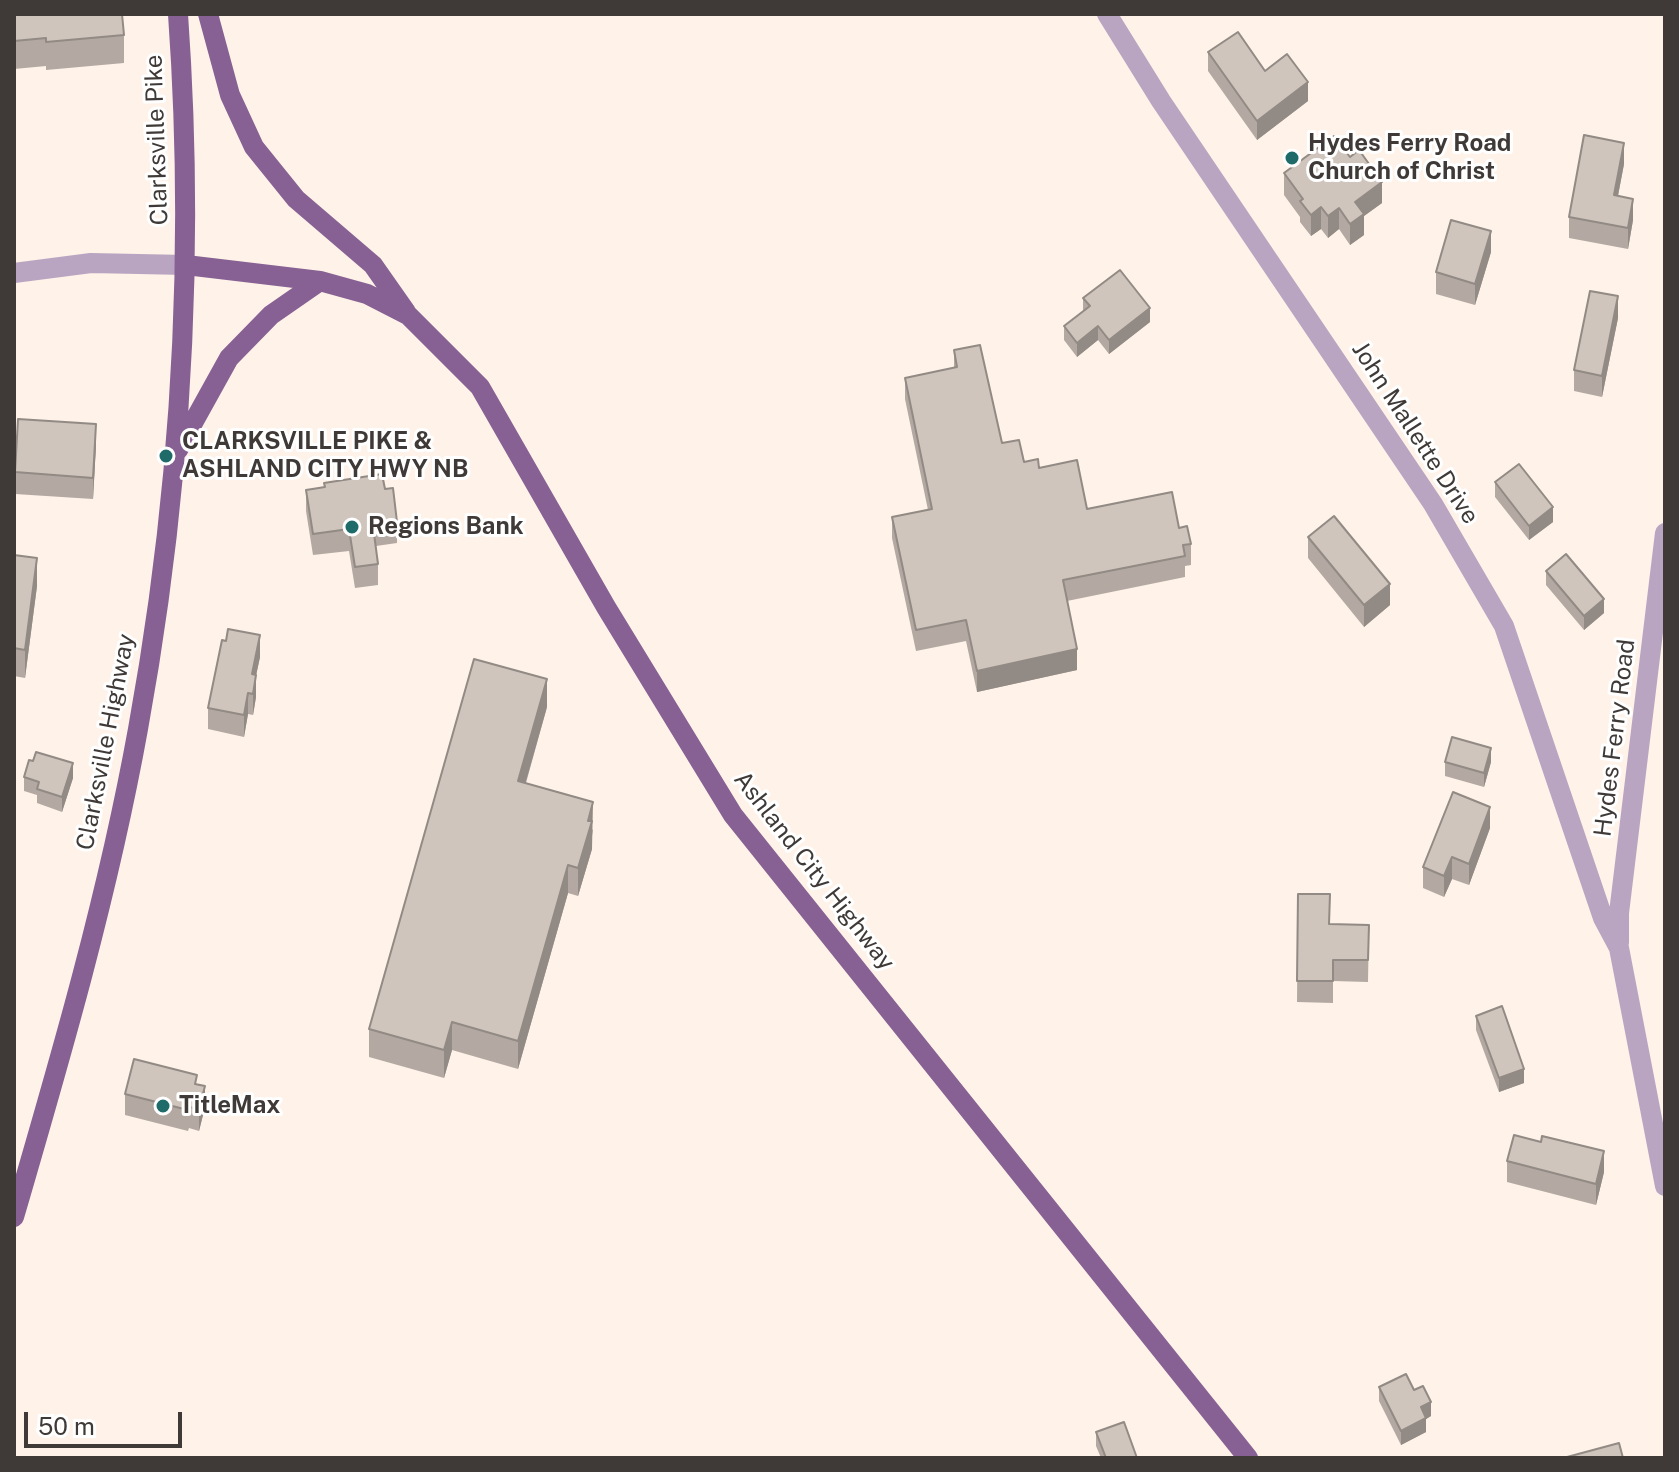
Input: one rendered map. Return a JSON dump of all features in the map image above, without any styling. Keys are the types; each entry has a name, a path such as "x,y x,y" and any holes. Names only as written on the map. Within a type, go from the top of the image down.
{"main road":[{"name":"Clarksville Pike","path":"178,14 186,265"},
{"path":"208,14 230,95 254,147 296,199 373,265 408,315"},
{"name":"Ashland City Highway","path":"186,265 320,281 367,294 408,315 480,387 606,607 733,815 1248,1458"},
{"name":"Clarksville Highway","path":"14,1217 72,1015 125,794 157,613 174,456 186,265"},
{"path":"174,456 229,358 271,315 320,281"}],"street":[{"name":"John Mallette Drive","path":"1107,14 1161,101 1433,504 1504,626 1603,918 1619,948"},
{"path":"14,273 91,263 186,265"},
{"name":"Hydes Ferry Road","path":"1619,948 1619,913 1665,533"},
{"path":"1619,948 1665,1186"}],"building":[{"path":"14,14 122,14 124,35 46,42 46,38 14,41"},
{"path":"1238,32 1265,71 1287,54 1308,82 1257,121 1208,52"},
{"path":"1584,135 1624,143 1614,195 1633,199 1628,228 1569,217"},
{"path":"1334,136 1350,157 1359,150 1382,182 1355,202 1364,214 1350,224 1339,208 1328,216 1321,207 1311,215 1284,173"},
{"path":"1451,220 1491,231 1475,284 1436,272"},
{"path":"1120,270 1150,308 1109,340 1098,326 1077,343 1064,326 1090,306 1083,298"},
{"path":"1590,291 1618,296 1602,376 1574,370"},
{"path":"980,345 1002,443 1019,440 1024,462 1038,459 1039,468 1077,460 1087,509 1172,492 1179,528 1187,526 1191,544 1183,545 1185,556 1063,580 1077,649 977,671 966,620 916,630 892,517 932,509 905,378 957,367 954,350"},
{"path":"18,419 96,424 93,478 15,472"},
{"path":"1519,464 1553,507 1529,526 1495,482"},
{"name":"Regions Bank","path":"382,474 385,489 393,488 397,522 373,526 378,564 355,567 349,529 313,534 306,490 325,487 324,483"},
{"path":"1334,516 1390,584 1364,605 1308,537"},
{"path":"1566,554 1604,599 1584,616 1546,571"},
{"path":"14,555 37,558 25,650 14,648"},
{"path":"228,629 260,635 252,674 256,675 253,694 248,693 244,715 208,708 222,640 226,641"},
{"path":"474,659 547,679 518,781 593,802 588,821 592,821 578,868 568,865 518,1041 452,1022 444,1050 369,1029"},
{"path":"1452,737 1491,748 1484,773 1445,762"},
{"path":"36,752 73,763 62,797 37,789 39,782 24,777 29,760 33,761"},
{"path":"1453,792 1490,807 1469,864 1452,857 1444,876 1423,867"},
{"path":"1298,894 1330,894 1329,924 1369,925 1368,960 1333,960 1333,981 1297,981"},
{"path":"1502,1006 1524,1069 1499,1078 1476,1016"},
{"path":"134,1059 197,1075 195,1084 205,1086 199,1109 189,1107 188,1110 125,1094"},
{"path":"1514,1135 1541,1142 1542,1136 1604,1151 1596,1184 1507,1161"},
{"path":"1406,1374 1414,1390 1423,1386 1431,1402 1421,1407 1426,1418 1401,1431 1379,1387"},
{"path":"1124,1422 1137,1458 1106,1458 1096,1432"},
{"path":"1619,1443 1623,1458 1567,1457"}],"place":[{"name":"Hydes Ferry Road Church of Christ","path":"1292,158"},
{"name":"CLARKSVILLE PIKE & ASHLAND CITY HWY NB","path":"166,456"},
{"name":"Regions Bank","path":"352,527"},
{"name":"TitleMax","path":"163,1106"}]}
